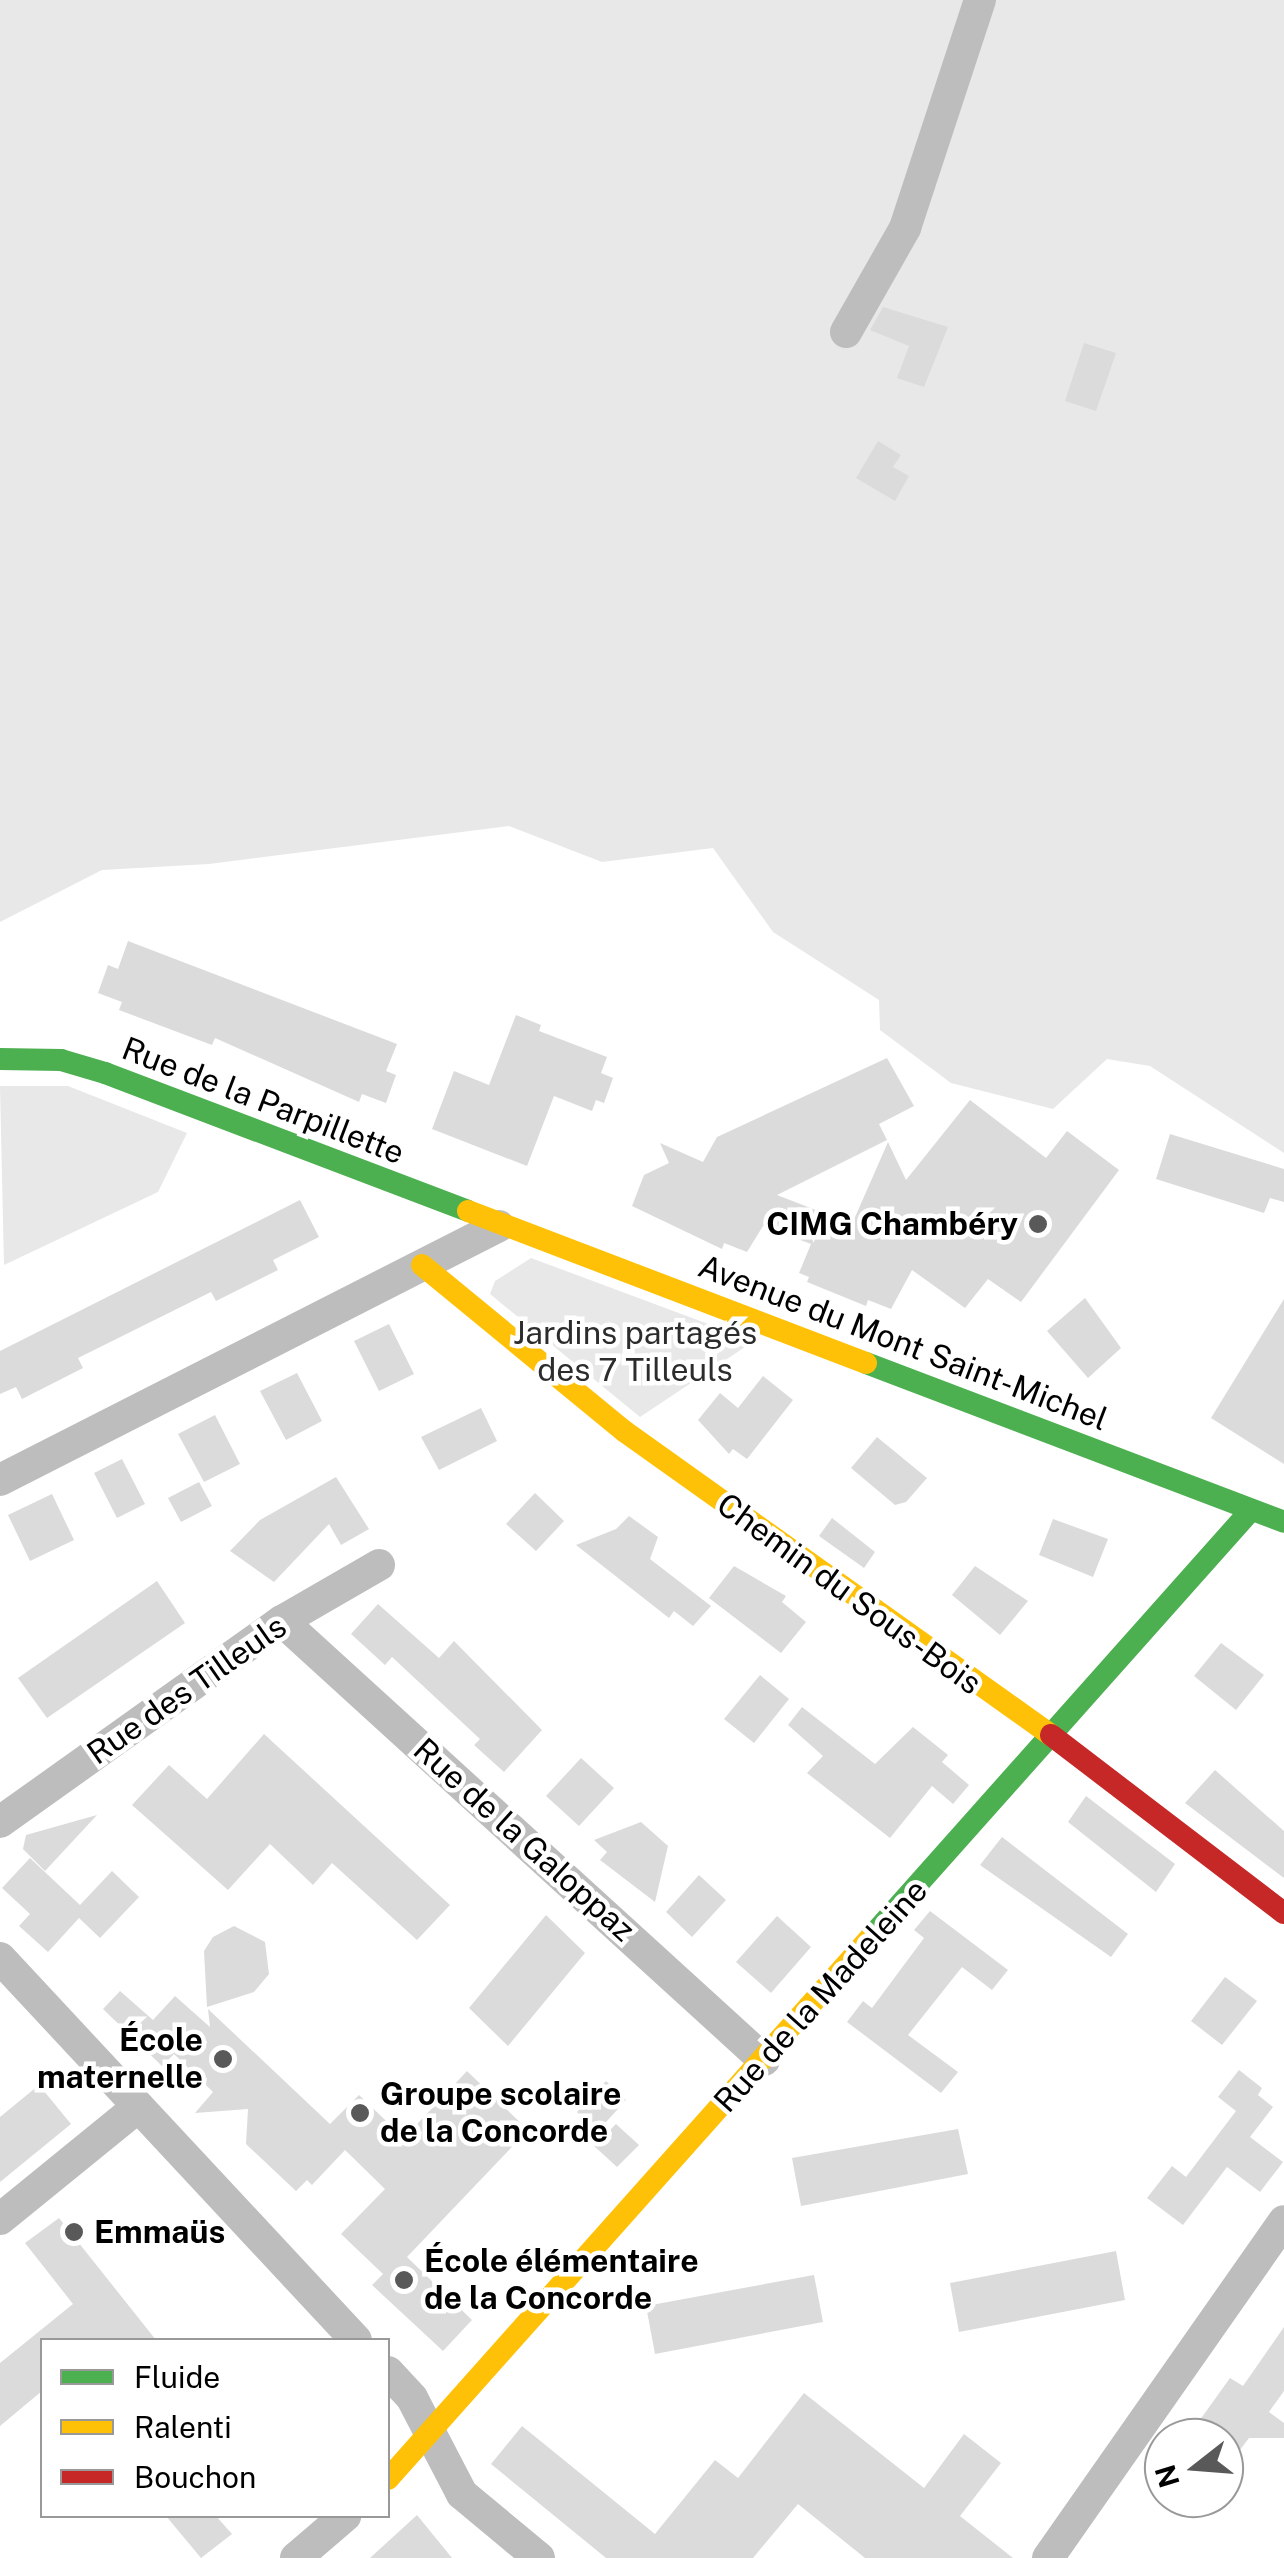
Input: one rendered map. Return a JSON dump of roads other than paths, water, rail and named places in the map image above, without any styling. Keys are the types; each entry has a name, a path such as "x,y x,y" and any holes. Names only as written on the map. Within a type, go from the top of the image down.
{"street":[{"path":"846,332 905,228 980,0"},
{"name":"Rue de la Parpillette","path":"0,1058 62,1060 106,1073 498,1226"},
{"path":"0,1480 498,1226"},
{"name":"Avenue du Mont Saint-Michel","path":"498,1226 1284,1522"},
{"name":"Chemin du Sous-Bois","path":"422,1265 624,1431 1051,1735 1284,1913"},
{"name":"Rue de la Madeleine","path":"390,2477 1251,1510"},
{"name":"Rue des Tilleuls","path":"0,1822 282,1621 379,1565"},
{"name":"Rue de la Galoppaz","path":"282,1621 764,2060"},
{"path":"0,1958 354,2338"},
{"path":"0,2220 138,2106"},
{"path":"1048,2558 1284,2221"},
{"path":"390,2375 432,2434 462,2494 539,2558"},
{"path":"296,2558 344,2518"}],"place":[{"name":"CIMG Chambéry","path":"1038,1224"},
{"name":"École maternelle","path":"223,2059"},
{"name":"Groupe scolaire de la Concorde","path":"360,2113"},
{"name":"Emmaüs","path":"74,2232"},
{"name":"École élémentaire de la Concorde","path":"404,2280"}],"park label":[{"name":"Jardins partagés des 7 Tilleuls","path":"635,1352"}]}
